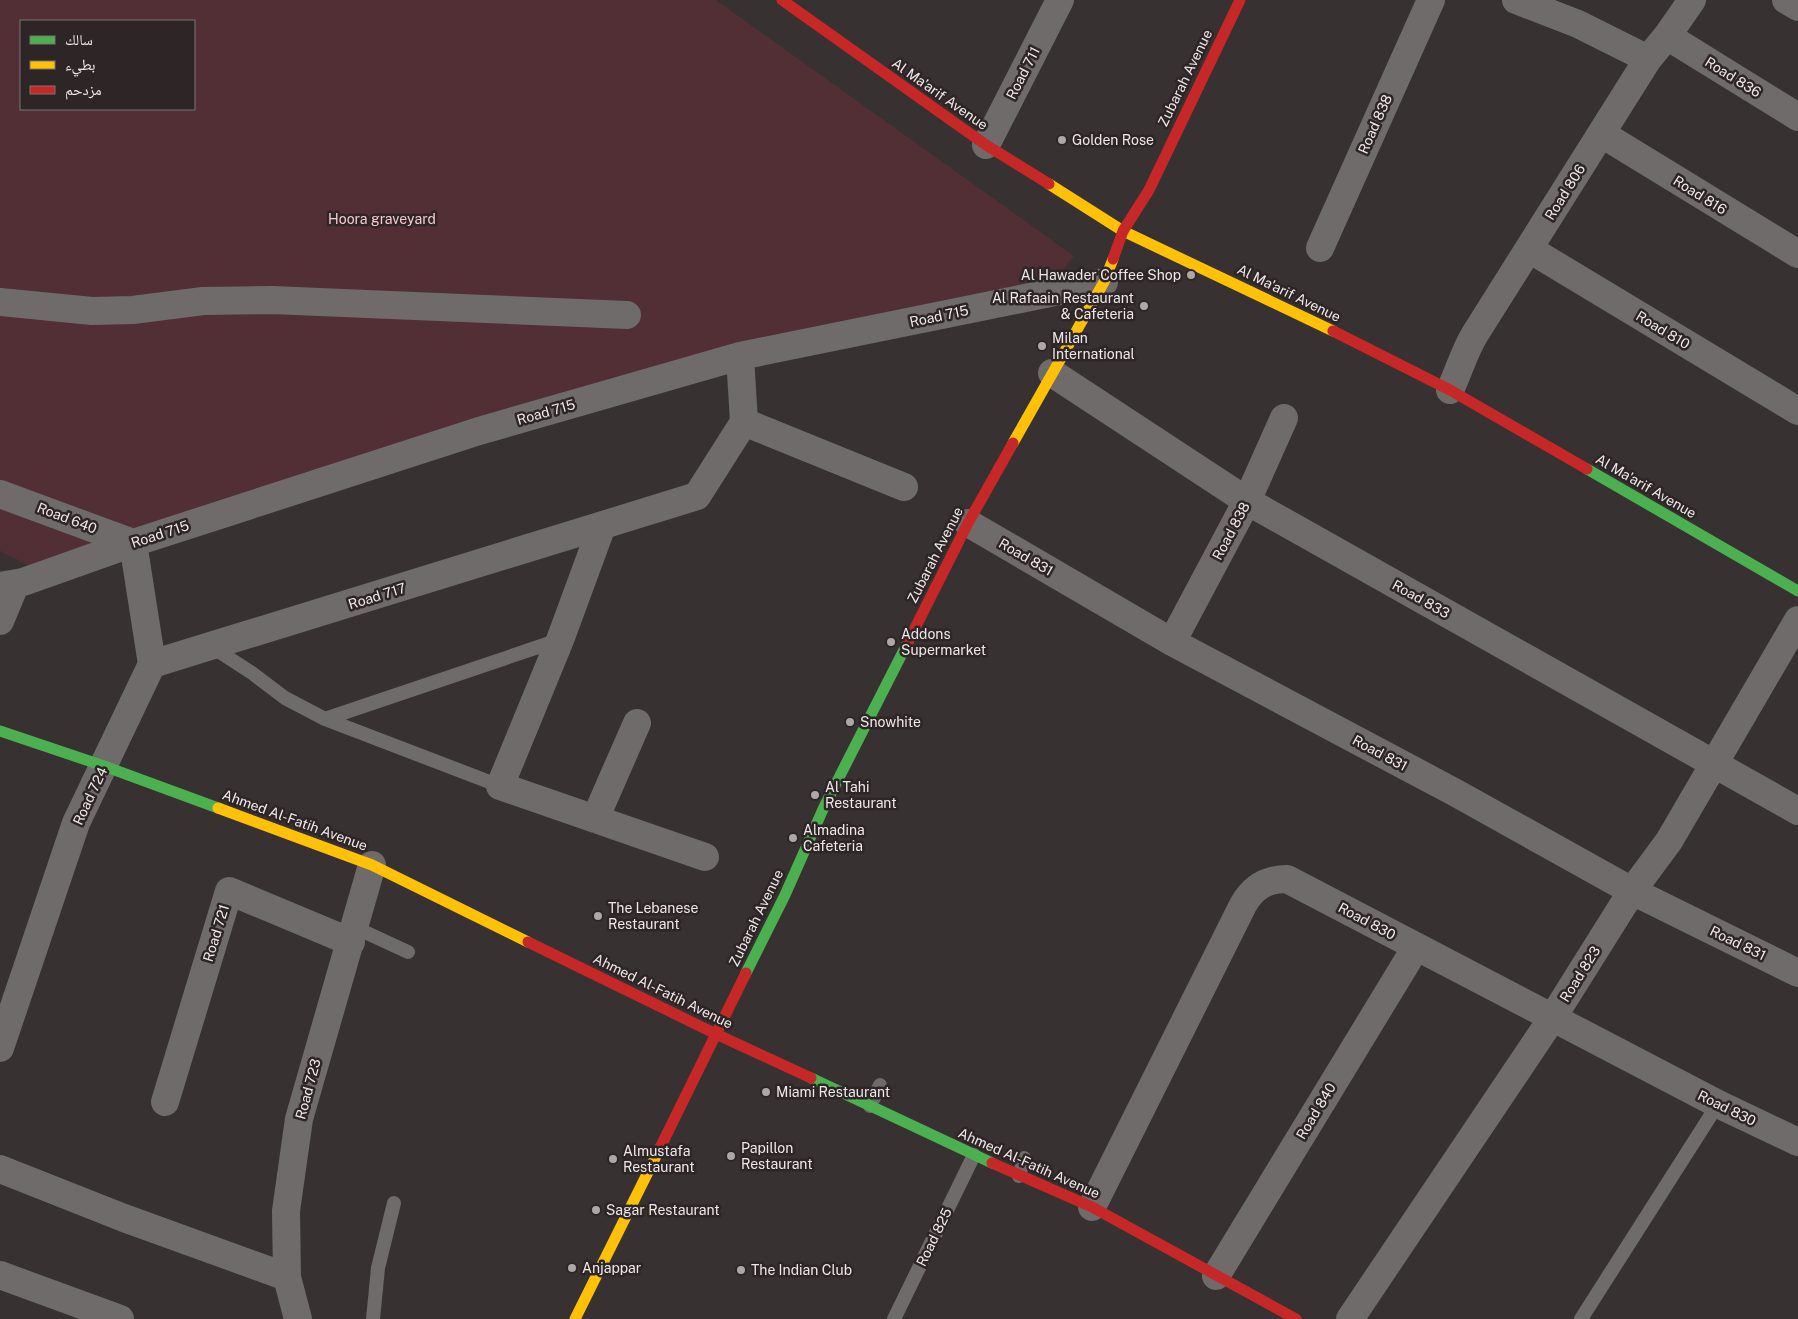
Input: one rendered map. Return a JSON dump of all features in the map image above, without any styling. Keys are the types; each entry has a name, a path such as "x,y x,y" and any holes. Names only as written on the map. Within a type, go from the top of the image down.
{"street":[{"name":"Al Ma'arif Avenue","path":"782,0 986,145 1123,231 1320,324 1450,390 1798,591"},
{"name":"Road 711","path":"986,145 1060,0"},
{"name":"Zubarah Avenue","path":"575,1319 785,895 824,806 968,523 1104,282 1123,231 1149,190 1240,0"},
{"name":"Road 838","path":"1320,248 1431,0"},
{"path":"1516,0 1574,12 1648,59"},
{"name":"Road 806","path":"1450,390 1467,347 1648,59 1692,0"},
{"path":"1786,0 1798,7"},
{"name":"Road 836","path":"1667,36 1798,117"},
{"name":"Road 816","path":"1602,134 1798,254"},
{"name":"Road 810","path":"1529,248 1798,411"},
{"name":"Road 715","path":"8,585 479,431 740,356 1104,282"},
{"path":"0,302 92,311 133,310 212,301 272,300 627,315"},
{"path":"740,356 744,422 904,488"},
{"name":"Road 833","path":"1052,373 1247,501 1798,811"},
{"name":"Road 838","path":"1172,642 1247,501 1284,418"},
{"name":"Road 717","path":"152,664 697,496 744,422"},
{"name":"Road 640","path":"0,494 133,543"},
{"name":"Road 831","path":"968,523 1172,642 1456,794 1632,891 1798,973"},
{"path":"602,526 560,640 500,786 705,857"},
{"path":"133,543 152,664"},
{"path":"0,621 8,585"},
{"name":"Road 823","path":"1350,1319 1553,1017 1632,891 1669,841 1798,620"},
{"name":"Road 724","path":"0,1048 76,823 152,664"},
{"path":"595,819 637,723"},
{"name":"Ahmed Al-Fatih Avenue","path":"0,731 104,766 372,865 716,1034 1019,1176 1092,1207 1296,1319"},
{"name":"Road 723","path":"298,1319 287,1277 286,1211 299,1119 372,865"},
{"name":"Road 830","path":"1092,1207 1248,896 1256,888 1276,879 1287,879 1718,1104 1798,1142"},
{"name":"Road 721","path":"165,1102 229,890 352,934"},
{"name":"Road 840","path":"1216,1276 1416,947"},
{"path":"0,1169 124,1218 287,1277"},
{"path":"0,1275 120,1319"}],"lane":[{"path":"325,719 560,640"},
{"path":"212,647 252,672 285,698 325,719 500,786"},
{"path":"352,934 408,952"},
{"path":"870,1106 880,1085"},
{"path":"1581,1319 1718,1104"},
{"name":"Road 825","path":"894,1319 974,1155"},
{"path":"1019,1176 1024,1158"},
{"path":"373,1319 378,1268 394,1203"}],"green space":[{"name":"Hoora graveyard","path":"0,0 716,0 1074,256 1059,275 458,423 40,571 0,551"}],"traffic: fast":[{"path":"1587,469 1798,591"},
{"path":"746,973 785,895 824,807 908,642"},
{"path":"0,731 104,766 218,808"},
{"path":"811,1078 992,1163"}],"traffic: slow":[{"path":"1049,184 1123,231 1333,331"},
{"path":"1013,443 1104,282 1113,259"},
{"path":"218,808 372,865 528,942"},
{"path":"575,1319 660,1148"}],"traffic: jam":[{"path":"782,0 986,145 1049,184"},
{"path":"1113,259 1123,231 1149,190 1240,0"},
{"path":"1333,331 1450,390 1587,469"},
{"path":"908,642 968,523 1013,443"},
{"path":"528,942 811,1078"},
{"path":"660,1148 746,973"},
{"path":"992,1163 1092,1207 1296,1319"}],"place":[{"name":"Golden Rose","path":"1062,140"},
{"name":"Al Hawader Coffee Shop","path":"1191,275"},
{"name":"Al Rafaain Restaurant & Cafeteria","path":"1144,306"},
{"name":"Milan International","path":"1042,346"},
{"name":"Addons Supermarket","path":"891,642"},
{"name":"Snowhite","path":"850,722"},
{"name":"Al Tahi Restaurant","path":"815,795"},
{"name":"Almadina Cafeteria","path":"793,838"},
{"name":"The Lebanese Restaurant","path":"598,916"},
{"name":"Miami Restaurant","path":"766,1092"},
{"name":"Papillon Restaurant","path":"731,1156"},
{"name":"Almustafa Restaurant","path":"613,1159"},
{"name":"Sagar Restaurant","path":"596,1210"},
{"name":"Anjappar","path":"572,1268"},
{"name":"The Indian Club","path":"741,1270"}]}
